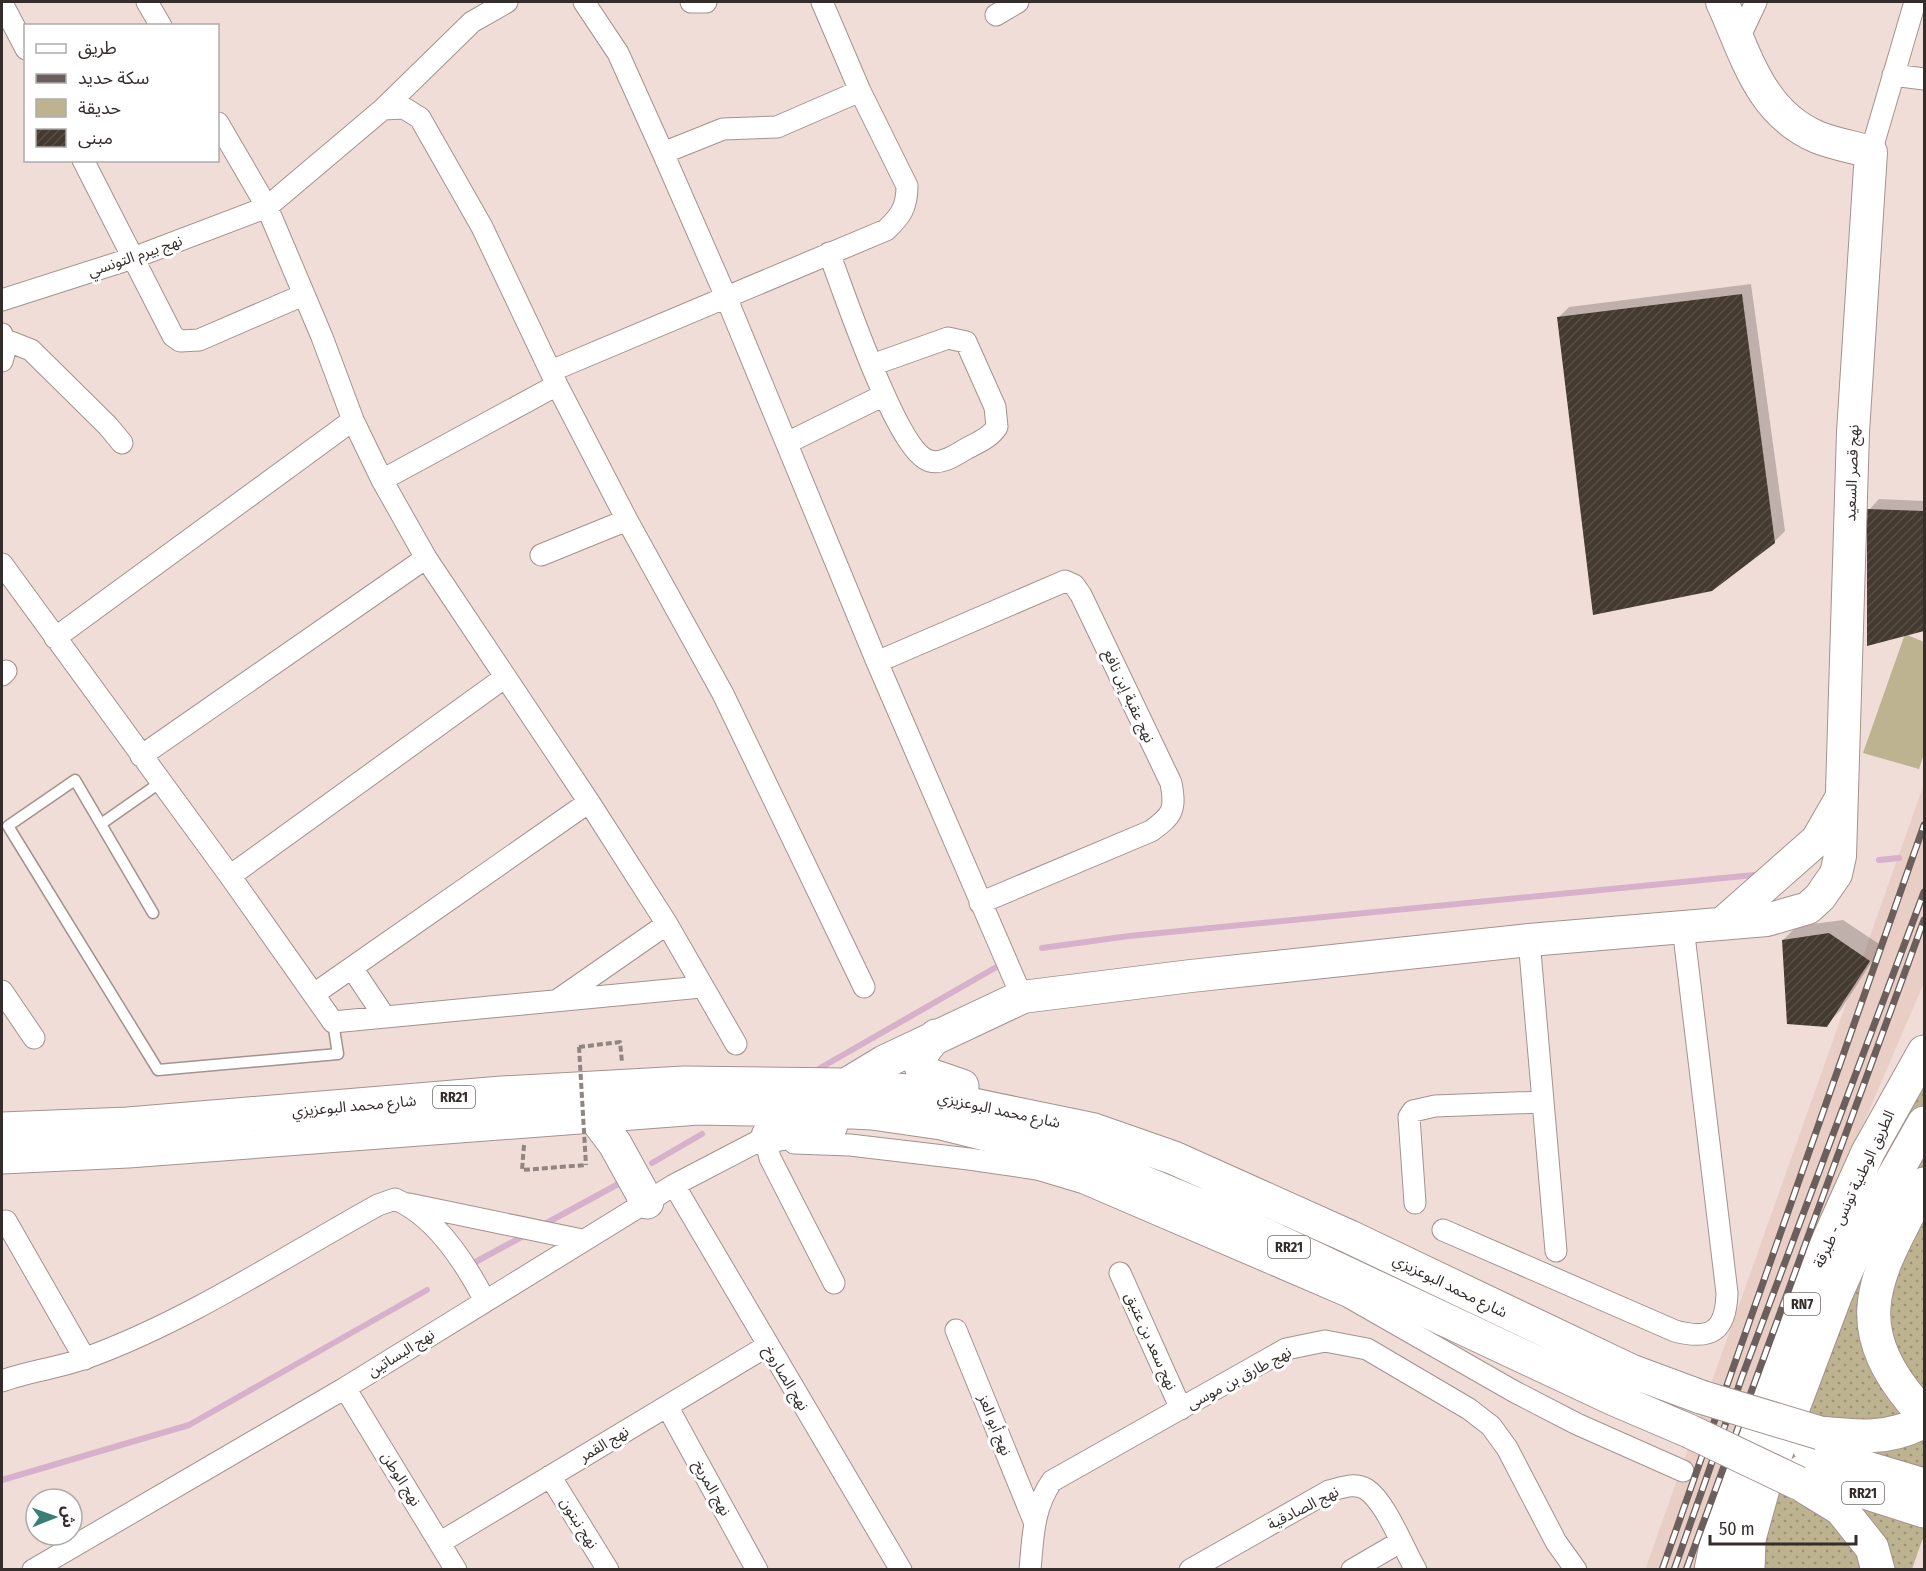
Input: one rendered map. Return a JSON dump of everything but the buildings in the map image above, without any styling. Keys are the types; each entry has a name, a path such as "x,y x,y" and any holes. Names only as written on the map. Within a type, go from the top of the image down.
{"main road":[{"path":"846,1085 884,1062 936,1036 1022,997"},
{"path":"936,1036 920,1056 919,1064 928,1077 1012,1100 1094,1130"},
{"name":"الطريق الوطنية تونس - طبرقة","path":"1711,1569 1718,1535 1734,1485 1811,1279 1868,1152 1924,1052"},
{"name":"شارع محمد البوعزيزي","path":"2,1157 128,1137 502,1093 672,1083 846,1085 906,1091 1094,1130 1174,1158 1261,1196 1631,1371 1701,1397 1807,1459"},
{"name":"شارع محمد البوعزيزي","path":"2,1129 128,1137 594,1116 698,1108 872,1113 941,1123 1087,1159 1220,1214 1614,1399 1689,1431 1807,1459"},
{"name":"RR21","path":"2,1113 77,1115 128,1137"},
{"path":"594,1116 615,1144 647,1202"},
{"path":"764,1139 827,1125 941,1123"},
{"name":"الطريق الوطنية تونس - طبرقة","path":"1746,1560 1781,1434 1836,1294 1869,1220 1924,1123"},
{"name":"RR21","path":"2,1173 68,1164 128,1137"},
{"path":"1878,1569 1872,1548 1841,1509 1807,1459 1864,1437 1919,1422 1889,1372 1875,1337 1873,1310 1878,1282 1892,1245 1924,1184"},
{"name":"RR21","path":"1807,1459 1857,1466 1924,1485"},
{"name":"RR21","path":"1807,1459 1924,1511"}],"street":[{"path":"147,2 160,24"},
{"name":"نهج بيرم التونسي","path":"2,300 133,258 267,207 384,109 472,22 507,2"},
{"path":"584,2 618,53 663,153 726,297 877,662 1022,997"},
{"path":"691,2 706,2"},
{"path":"382,480 554,378 726,297 886,230 902,215 907,200 907,186 860,91 822,2"},
{"path":"996,15 1018,2"},
{"path":"1722,2 1739,38 1749,67 1773,106 1788,119 1817,136 1871,152 1915,2"},
{"path":"1739,38 1756,2"},
{"path":"2,3 24,45"},
{"path":"1893,75 1924,78"},
{"path":"663,153 723,129 777,127 860,91"},
{"path":"384,109 404,108 420,118 482,227 554,378 627,520 723,694 864,987"},
{"path":"219,125 267,207 322,337 353,420 382,480 426,558 589,802 667,924 701,987 736,1044"},
{"name":"نهج قصر السعيد","path":"1022,997 1191,976 1530,940 1767,920 1808,908 1820,897 1836,874 1840,856 1852,432 1871,152"},
{"path":"84,162 173,336 180,341 199,340 303,295"},
{"path":"829,253 872,365 884,395 917,454 928,461 939,462 992,435 997,427 995,407 966,342 948,338 872,365"},
{"path":"2,337 6,347 2,361"},
{"path":"2,337 31,350 108,426 122,443"},
{"path":"787,443 884,395"},
{"path":"55,638 353,420"},
{"path":"541,555 627,520"},
{"path":"141,756 426,558"},
{"path":"2,564 230,876 333,1022 701,987"},
{"name":"نهج عقبة إبن نافع","path":"877,662 1065,581 1074,585 1081,595 1171,783 1174,804 1168,818 1151,831 980,903"},
{"path":"230,876 504,678"},
{"path":"1724,922 1817,840 1843,794"},
{"path":"314,994 589,802"},
{"path":"558,999 667,924"},
{"path":"1443,1230 1675,1331 1697,1335 1718,1328 1725,1319 1727,1293 1683,927"},
{"path":"1530,940 1556,1251"},
{"path":"352,968 384,1016"},
{"path":"2,992 34,1038"},
{"path":"1415,1203 1409,1117 1413,1111 1435,1106 1542,1102"},
{"path":"834,1283 770,1158 764,1139 850,1145 969,1159 1037,1169 1084,1183 1347,1296 1515,1392 1577,1424 1683,1471"},
{"name":"نهج البساتين","path":"33,1569 345,1388 674,1185 764,1139"},
{"name":"نهج الصاروخ","path":"674,1185 891,1566"},
{"path":"2,1381 85,1359 216,1299 378,1204 395,1199 439,1232 460,1258 485,1301"},
{"path":"401,1202 582,1240"},
{"path":"6,1221 85,1359"},
{"name":"نهج سعد بن عتيق","path":"1120,1273 1181,1409"},
{"name":"نهج أبو العز","path":"956,1330 1034,1521"},
{"name":"نهج طارق بن موسى","path":"1030,1569 1034,1521 1041,1497 1052,1481 1286,1349 1325,1341 1367,1349 1469,1409 1491,1426 1507,1448 1556,1542 1576,1569"},
{"name":"نهج القمر","path":"441,1542 767,1346"},
{"name":"نهج الوطن","path":"345,1388 456,1569"},
{"name":"نهج المريخ","path":"667,1406 757,1569"},
{"name":"نهج نبتون","path":"550,1476 608,1569"},
{"name":"نهج الصادقية","path":"1190,1569 1329,1491 1350,1485 1365,1488 1379,1502 1416,1569"},
{"path":"1352,1569 1400,1542"}],"lane":[{"path":"153,913 75,780 8,826 158,1070 338,1054 333,1022"},
{"path":"101,824 161,782"}],"path":[{"path":"534,1168 586,1165 579,1047 620,1042 622,1071"}],"shaded area":[{"path":"1924,784 1924,983 1837,1185 1760,1383 1693,1569 1645,1570"}],"green space":[{"path":"1905,634 1924,642 1924,754 1919,769 1863,753"},
{"path":"1924,1077 1924,1535 1912,1569 1693,1570 1760,1382 1858,1205"}],"waterway":[{"path":"1879,860 1899,858"},
{"path":"1042,948 1129,936 1754,875"},
{"path":"815,1071 1000,965"},
{"path":"652,1163 702,1134"},
{"path":"541,1226 622,1182"},
{"path":"470,1265 527,1234"},
{"path":"2,1480 189,1425 427,1290"}],"railway":[{"path":"1662,1570 1924,825"},
{"path":"1674,1570 1742,1377 1924,892"},
{"path":"1686,1570 1924,920"}]}
